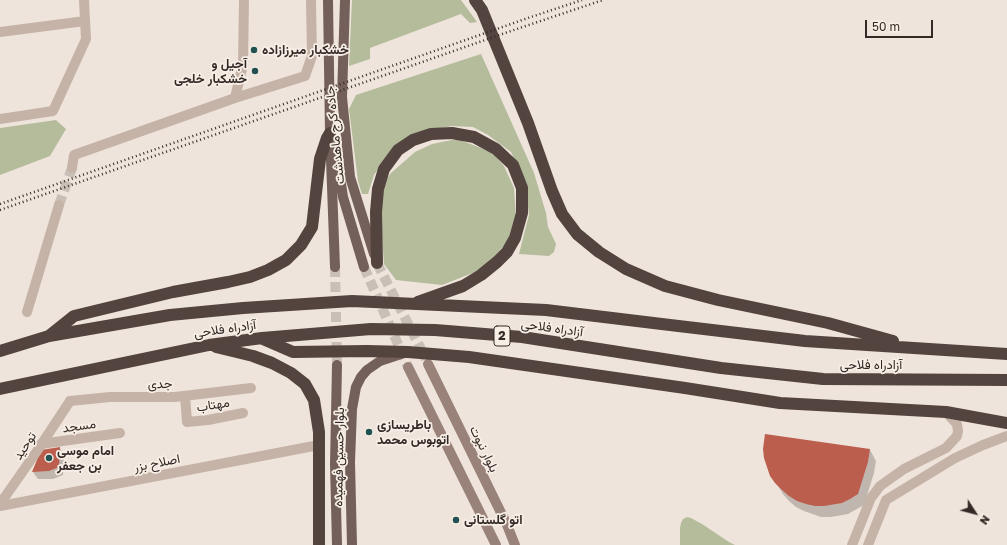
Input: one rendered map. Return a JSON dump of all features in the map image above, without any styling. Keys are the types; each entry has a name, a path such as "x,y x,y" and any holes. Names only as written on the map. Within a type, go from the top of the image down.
{"highway":[{"path":"475,0 482,10 528,123 552,191 562,214 577,234 600,252 626,269 665,286 718,300 828,323 916,347"},
{"path":"49,336 74,316 173,292 250,277 268,270 286,260 301,245 312,227 320,159 330,133"},
{"path":"377,264 376,212 378,188 384,169 398,150 413,140 431,134 452,133 474,137 496,149 513,165 522,188 522,213 515,238 508,252 481,275 463,286 412,304"},
{"name":"آزادراه فلاحی","path":"0,351 49,336 170,315 352,301 546,310 805,341 1006,353"},
{"name":"آزادراه فلاحی","path":"0,389 209,345 262,338 371,329 435,330 522,337 721,368 823,379 1007,380"},
{"path":"262,338 293,352 408,352 469,357 780,403 946,412 1007,423"},
{"path":"209,345 252,356 272,363 291,373 304,384 314,400 319,445 319,545"}],"main road":[{"name":"جاده کرج ماهدشت","path":"328,0 330,133 335,267"},
{"name":"جاده کرج ماهدشت","path":"345,0 342,97 350,177 377,264"},
{"path":"330,133 334,138 343,197 364,267"},
{"name":"بلوار حسین فهمیده","path":"352,545 350,462 352,409 356,387 361,377 367,370 380,361 408,352"},
{"name":"بلوار نبوت","path":"428,364 515,545"},
{"name":"بلوار حسین فهمیده","path":"337,365 335,464 337,545"},
{"path":"408,367 496,545"}],"street":[{"path":"0,119 53,111 86,39 84,0"},
{"path":"235,98 243,64 244,0"},
{"path":"72,168 74,155 235,98 305,76 312,56 311,0"},
{"path":"0,32 85,21"},
{"path":"27,312 59,205"},
{"name":"جدی","path":"70,401 110,397 185,396 251,388"},
{"name":"مهتاب","path":"185,396 182,423 208,420 243,413"},
{"name":"توحید","path":"0,505 70,401"},
{"path":"946,412 957,424 958,431 954,441 946,448"},
{"name":"مسجد","path":"41,444 120,433"},
{"path":"868,545 886,500 955,458 1007,436"},
{"name":"اصلاح بزر","path":"0,505 319,445"},
{"path":"852,545 871,498 880,486 904,469 948,446 952,446 956,449 957,455 955,458"}],"green space":[{"path":"352,0 461,0 477,22 470,23 461,14 370,48 370,59 349,66"},
{"path":"481,54 534,173 546,213 548,227 556,244 554,252 549,256 519,254 529,215 526,190 520,171 511,152 488,135 473,127 452,126 430,130 391,150 374,175 368,194 362,194 358,181 349,109 356,95"},
{"path":"56,120 66,129 50,156 0,175 0,128"},
{"path":"457,139 492,152 504,166 514,188 516,216 510,239 483,269 442,285 396,280 384,264 381,222 382,185 391,173 415,152 432,144"},
{"path":"687,517 702,524 735,545 680,545 681,523 683,519"}],"building":[{"path":"765,434 870,449 868,462 858,494 842,503 824,506 806,504 789,496 770,476 764,458 763,449"},
{"name":"امام موسی بن جعفر","path":"60,447 59,467 49,471 32,472 41,450"}],"tunnel":[{"path":"59,205 72,168"},
{"path":"377,263 426,359"},
{"path":"335,267 337,365"},
{"path":"364,267 408,367"}],"railway":[{"path":"0,204 582,0"},
{"path":"0,210 603,0"}],"place":[{"name":"خشکبار میرزازاده","path":"254,50"},
{"name":"آجیل و خشکبار خلجی","path":"255,71"},
{"name":"باطریسازی اتوبوس محمد","path":"369,432"},
{"name":"امام موسی بن جعفر","path":"49,458"},
{"name":"اتو گلستانی","path":"456,520"}]}
